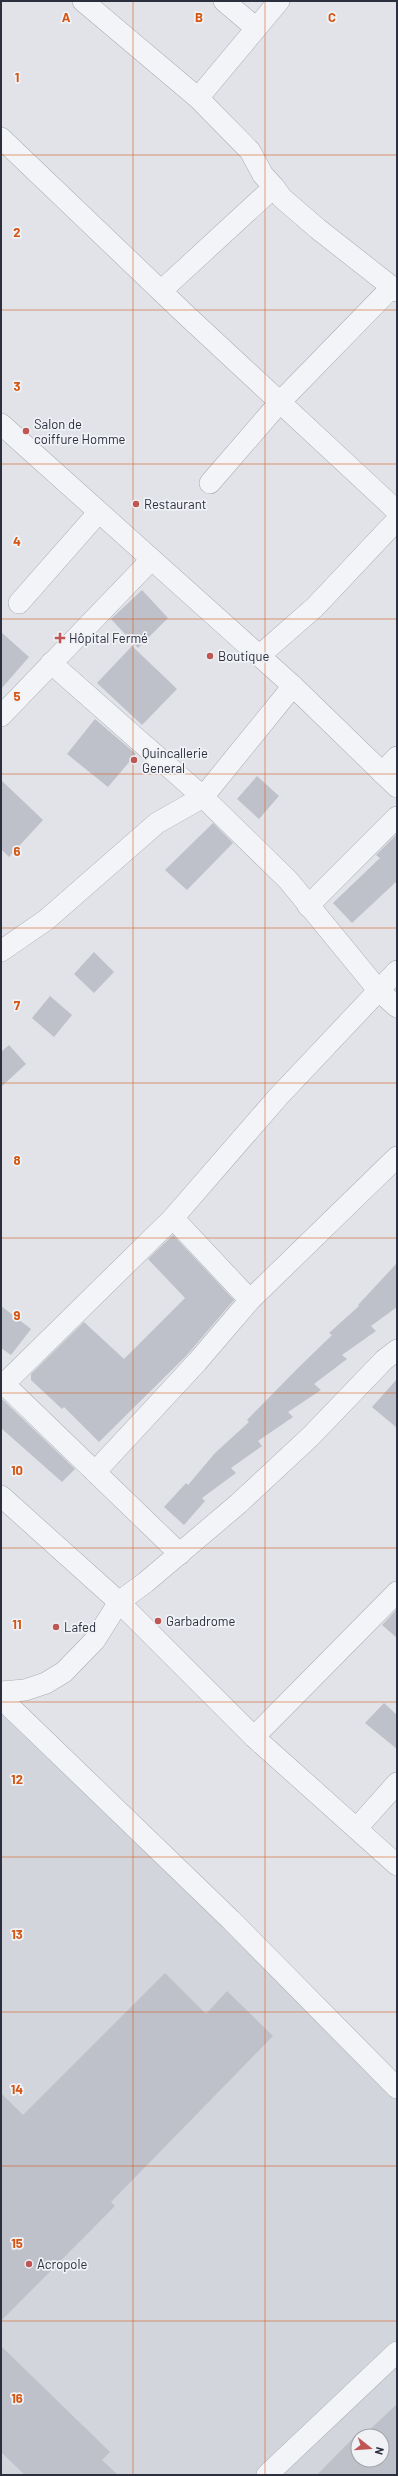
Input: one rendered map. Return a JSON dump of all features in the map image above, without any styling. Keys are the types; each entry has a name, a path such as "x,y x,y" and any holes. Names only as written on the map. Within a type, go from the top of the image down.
{"street":[{"path":"224,1 256,28"},
{"path":"198,98 279,1"},
{"path":"87,2 198,98 250,151 263,175 282,198 318,230 394,289 280,402 210,483"},
{"path":"1,138 161,292 397,511"},
{"path":"161,292 274,187"},
{"path":"1,424 98,513 293,686 397,787"},
{"path":"19,603 98,513"},
{"path":"259,656 320,602 397,520"},
{"path":"1,716 151,560"},
{"path":"51,664 203,797 288,880 379,990 397,1007"},
{"path":"1,951 46,920 157,823 203,797 293,686"},
{"path":"382,772 397,757"},
{"path":"308,906 397,817"},
{"path":"180,1554 2,1383 174,1218 278,1097 397,971"},
{"path":"95,1472 197,1362 250,1300 397,1157"},
{"path":"174,1218 250,1300"},
{"path":"1,1692 25,1690 46,1683 64,1672 95,1640 119,1602 180,1554 238,1504 311,1436 384,1360 397,1350"},
{"path":"1,1496 119,1602 254,1737 397,1865"},
{"path":"254,1737 397,1592"},
{"path":"1,1698 231,1920 397,2088"},
{"path":"357,1828 397,1783"},
{"path":"267,2475 397,2352"}],"shaded area":[{"path":"1,1688 397,2100 397,2475 1,2475"}],"building":[{"path":"142,590 168,618 138,648 111,619"},
{"path":"1,632 29,657 1,689"},
{"path":"132,646 177,689 142,725 97,683"},
{"path":"95,719 136,754 108,787 67,754"},
{"path":"257,776 279,796 259,819 237,799"},
{"path":"1,780 43,820 9,857 1,849"},
{"path":"213,823 233,843 187,890 165,870"},
{"path":"397,834 397,881 352,923 333,903 380,858 376,855"},
{"path":"94,952 114,972 94,993 74,974"},
{"path":"50,996 72,1015 54,1037 32,1018"},
{"path":"9,1045 26,1064 1,1087 1,1052"},
{"path":"173,1235 234,1300 186,1356 99,1442 64,1407 62,1409 31,1380 31,1374 84,1322 124,1359 185,1298 148,1259"},
{"path":"397,1263 397,1307 371,1326 376,1331 342,1355 347,1359 314,1384 321,1390 288,1412 293,1417 258,1441 262,1446 231,1468 236,1473 202,1498 205,1501 184,1525 164,1507 186,1483 188,1485 215,1453 249,1422 247,1420 332,1335 329,1333 359,1306 358,1305"},
{"path":"1,1306 31,1329 11,1355 1,1348"},
{"path":"397,1379 397,1428 372,1407"},
{"path":"1,1398 75,1469 62,1482 1,1428"},
{"path":"397,1609 397,1638 382,1625"},
{"path":"384,1703 397,1715 397,1749 365,1723"},
{"path":"165,1973 206,2014 227,1991 273,2036 111,2202 115,2206 1,2321 1,2093 23,2115"},
{"path":"1,2346 110,2452 102,2460 118,2475 25,2475 1,2452"},
{"path":"397,2404 397,2475 317,2475 350,2441 350,2468 390,2468 390,2428 372,2428"}],"place":[{"name":"Salon de coiffure Homme","path":"26,431"},
{"name":"Restaurant","path":"136,504"},
{"name":"Hôpital Fermé","path":"60,638"},
{"name":"Boutique","path":"210,656"},
{"name":"Quincallerie General","path":"134,760"},
{"name":"Garbadrome","path":"158,1621"},
{"name":"Lafed","path":"56,1627"},
{"name":"Acropole","path":"29,2264"}]}
